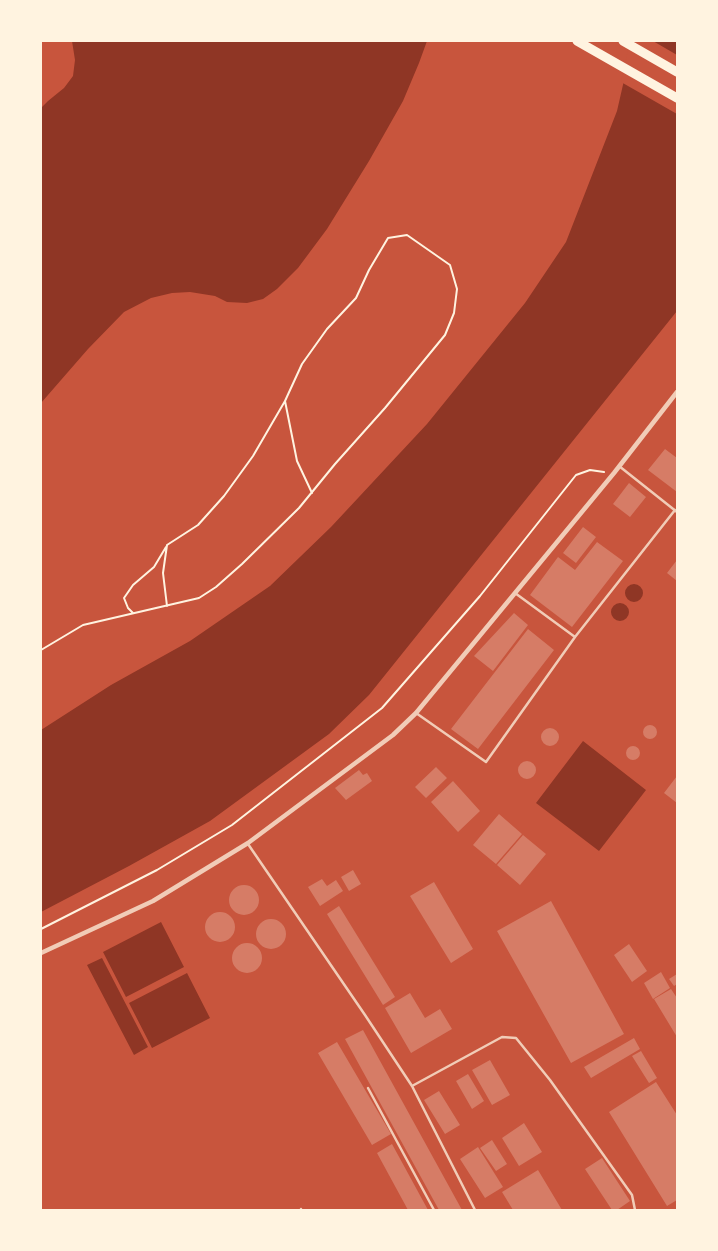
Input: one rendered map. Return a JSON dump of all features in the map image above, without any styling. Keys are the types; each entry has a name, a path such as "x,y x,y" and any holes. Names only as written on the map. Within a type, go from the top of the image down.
{"highway":[{"path":"577,41 677,98"},
{"path":"623,41 677,72"}],"street":[{"path":"41,952 153,902 248,843 382,744 416,713 614,473 677,392"}],"lane":[{"path":"416,713 486,762 575,637 676,511 619,466"},
{"path":"514,593 575,637"},
{"path":"248,843 412,1086 475,1210"},
{"path":"412,1086 502,1037 516,1038 550,1080 632,1195 635,1210"},
{"path":"368,1088 434,1210"}],"path":[{"path":"41,650 83,625 199,598 216,587 271,536 312,493 445,335 454,313 457,289 450,265 407,235 388,238 369,270 356,298 327,329 302,364 285,401 253,456 224,496 198,525 167,545 154,567 133,585 124,598 132,613"},
{"path":"285,401 297,461 312,493"},
{"path":"41,929 157,870 232,825 382,708 480,596 576,475 590,470 614,473"},
{"path":"167,545 163,573 167,606"}],"shaded area":[{"path":"72,41 427,41 403,101 369,161 327,229 298,268 277,289 263,299 247,303 227,302 215,296 190,292 172,293 151,298 124,312 88,349 41,403 41,108 64,88 73,76 75,60"},
{"path":"633,41 677,41 677,311 369,695 329,734 210,821 41,912 41,730 111,685 190,641 270,586 331,527 427,424 525,303 566,242 617,111"},
{"path":"634,584 642,589 643,593 638,601 634,602 626,597 625,593 630,585"},
{"path":"620,603 628,608 629,612 624,620 620,621 612,616 611,612 616,604"},
{"path":"583,741 646,790 599,851 536,803"},
{"path":"161,922 184,967 126,997 103,952"},
{"path":"102,958 148,1047 134,1055 87,965"},
{"path":"187,973 210,1018 152,1048 129,1003"}],"pier":[{"path":"630,41 653,41 677,55 677,114 621,82"}],"building":[{"path":"665,449 677,458 677,492 648,470"},
{"path":"629,483 646,497 630,517 613,504"},
{"path":"583,527 596,537 576,563 563,553"},
{"path":"597,542 623,561 572,627 530,595 558,557 575,570"},
{"path":"677,560 677,581 667,573"},
{"path":"514,613 528,625 493,671 474,656"},
{"path":"528,629 554,650 478,749 451,729"},
{"path":"647,725 653,725 657,732 653,739 647,739 643,735 643,729"},
{"path":"550,728 558,733 559,737 554,745 550,746 542,741 541,737 546,729"},
{"path":"630,746 636,746 640,753 636,760 630,760 626,756 626,750"},
{"path":"527,761 535,766 536,770 531,778 527,779 519,774 518,770 523,762"},
{"path":"436,767 447,778 426,798 415,787"},
{"path":"359,770 363,775 367,773 372,781 346,800 335,788"},
{"path":"677,776 677,803 664,793"},
{"path":"453,781 480,811 458,832 431,802"},
{"path":"499,814 522,834 496,864 473,845"},
{"path":"523,835 546,854 520,885 497,865"},
{"path":"353,870 361,884 349,891 341,877"},
{"path":"322,879 327,886 336,880 343,891 320,906 308,887"},
{"path":"434,882 473,949 451,963 410,896"},
{"path":"244,885 255,889 259,900 255,911 244,915 233,911 229,900 233,889"},
{"path":"551,901 624,1034 571,1063 497,931"},
{"path":"339,906 395,997 383,1005 327,914"},
{"path":"220,912 231,916 235,927 231,938 220,942 209,938 205,927 209,916"},
{"path":"271,919 282,923 286,934 282,945 271,949 260,945 256,934 260,923"},
{"path":"247,943 258,947 262,958 258,969 247,973 236,969 232,958 236,947"},
{"path":"629,944 647,971 632,982 614,955"},
{"path":"661,972 670,988 653,999 644,983"},
{"path":"677,974 677,984 674,986 669,979"},
{"path":"671,989 677,998 677,1037 654,999"},
{"path":"410,993 425,1018 440,1009 452,1029 411,1053 385,1008"},
{"path":"363,1030 462,1210 439,1210 345,1039"},
{"path":"634,1038 640,1049 591,1078 584,1067"},
{"path":"337,1042 391,1134 372,1145 318,1053"},
{"path":"641,1051 657,1078 649,1083 632,1056"},
{"path":"490,1060 510,1095 492,1105 472,1070"},
{"path":"468,1074 484,1101 472,1109 456,1081"},
{"path":"656,1082 677,1115 677,1200 667,1206 609,1112"},
{"path":"439,1091 460,1125 445,1134 424,1100"},
{"path":"524,1123 542,1152 519,1166 502,1138"},
{"path":"492,1140 507,1164 496,1171 480,1148"},
{"path":"392,1144 428,1210 408,1210 377,1153"},
{"path":"478,1147 503,1187 485,1198 460,1159"},
{"path":"602,1158 630,1201 617,1210 612,1210 585,1169"},
{"path":"538,1170 562,1210 513,1210 502,1192"}]}
